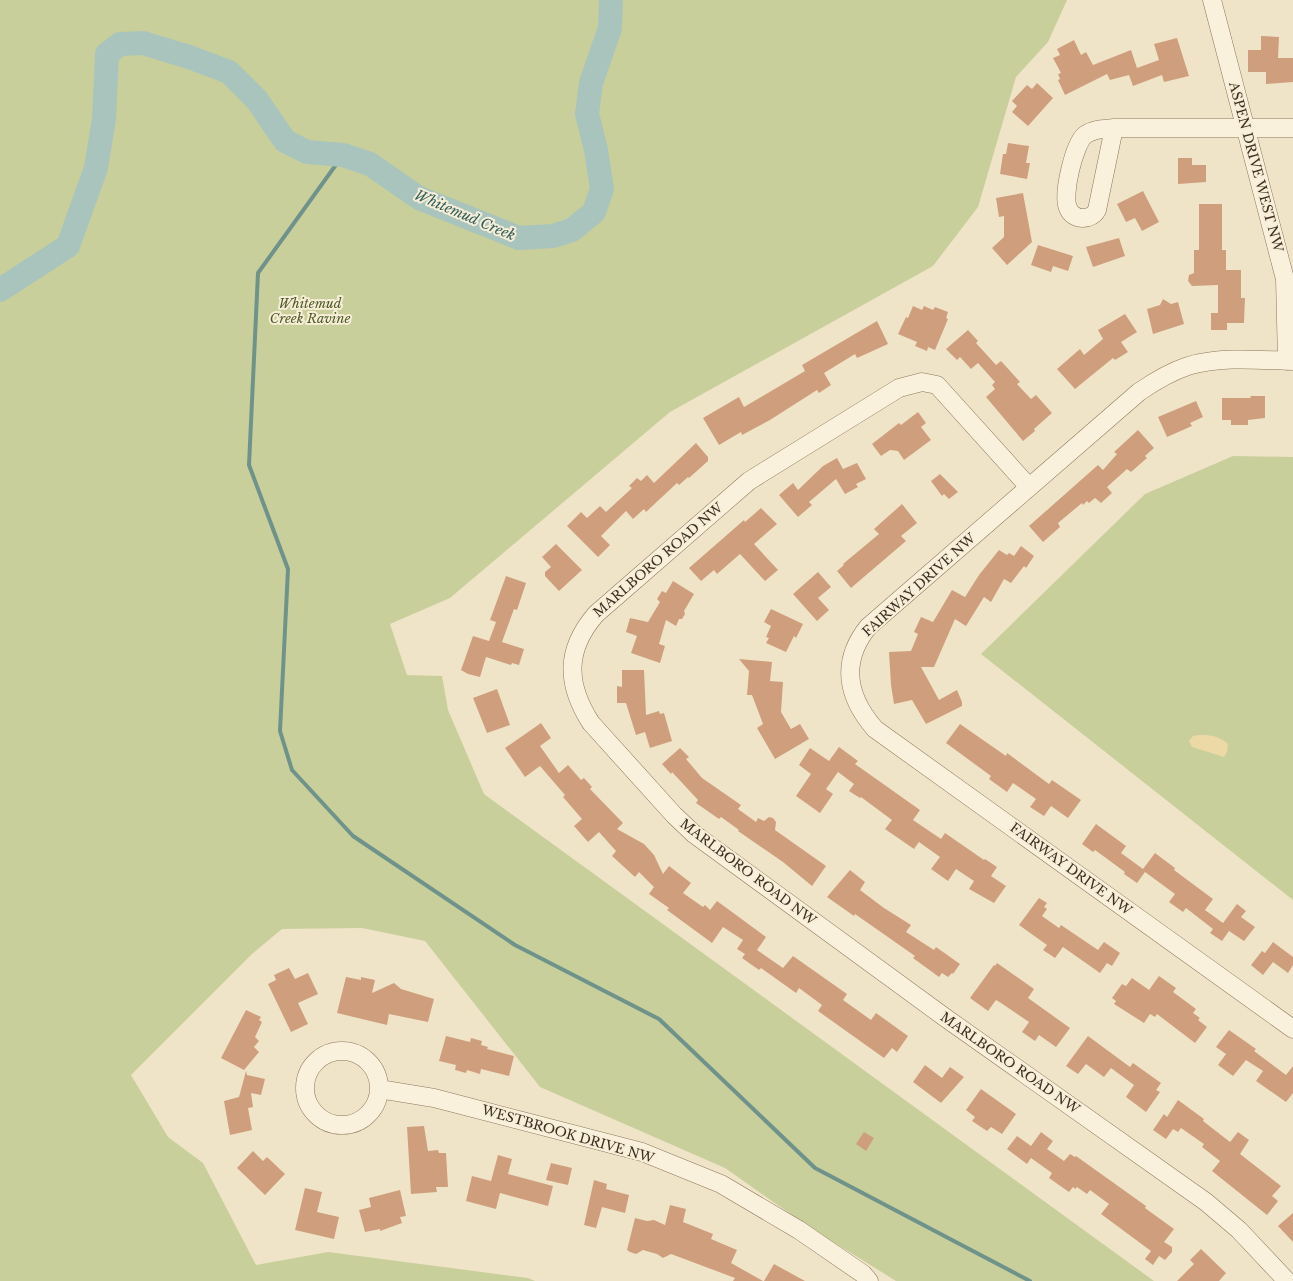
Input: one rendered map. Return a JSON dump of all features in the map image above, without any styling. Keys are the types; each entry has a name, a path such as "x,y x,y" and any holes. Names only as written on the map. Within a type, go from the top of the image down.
{"street":[{"name":"ASPEN DRIVE WEST NW","path":"1212,0 1285,279 1290,361"},
{"path":"1114,128 1098,210 1092,216 1087,218 1075,216 1067,207 1066,201 1075,150 1081,139 1090,132 1114,128 1293,128"},
{"name":"FAIRWAY DRIVE NW","path":"1290,361 1215,361 1190,366 1164,376 1139,392 874,622 862,634 855,650 851,672 853,694 857,706 875,729 1293,1029"},
{"name":"MARLBORO ROAD NW","path":"1029,487 937,385 922,382 899,388 749,481 596,614 582,632 576,645 572,674 575,692 591,723 674,815 694,834 943,1016 1206,1202 1239,1230 1288,1281"},
{"path":"339,1050 352,1052 363,1057 372,1066 378,1077 379,1089 377,1101 371,1111 362,1119 351,1124 339,1125 327,1122 313,1110 305,1094 305,1082 309,1070 317,1060 327,1054 339,1050"},
{"name":"WESTBROOK DRIVE NW","path":"379,1089 434,1098 642,1152 721,1184 799,1230 863,1274 869,1281"}],"green space":[{"name":"Whitemud Creek Ravine","path":"0,0 1067,0 1048,42 1016,77 978,207 933,266 670,412 450,598 390,624 407,675 442,676 448,710 484,794 1154,1281 896,1281 809,1227 725,1168 540,1087 425,941 362,928 282,929 252,954 131,1075 168,1137 203,1163 256,1265 328,1252 528,1278 535,1281 0,1281"},
{"path":"1233,456 1293,457 1293,900 981,654 1145,494"}],"sand":[{"path":"1193,736 1215,736 1228,744 1227,752 1224,757 1192,747 1189,741"}],"building":[{"path":"1261,36 1279,37 1278,58 1293,58 1293,82 1266,84 1266,72 1248,72 1248,50 1261,50"},
{"path":"1177,38 1189,76 1164,82 1162,75 1133,86 1129,75 1110,80 1107,74 1065,95 1058,80 1060,79 1058,74 1061,73 1053,58 1060,55 1057,49 1074,40 1081,55 1086,52 1093,65 1131,50 1137,68 1159,60 1154,44"},
{"path":"1037,83 1053,98 1028,126 1012,112 1017,106 1012,101 1027,85 1032,89"},
{"path":"1008,143 1029,146 1026,163 1030,163 1027,179 1000,174 1003,154 1006,154"},
{"path":"1178,158 1192,158 1192,165 1206,165 1206,182 1178,184"},
{"path":"1143,191 1159,222 1142,231 1135,218 1126,222 1117,204"},
{"path":"1023,193 1032,242 1007,265 992,248 1004,237 1004,216 999,217 996,198"},
{"path":"1199,204 1222,204 1222,250 1226,250 1226,270 1241,270 1241,298 1245,298 1244,323 1227,323 1227,330 1211,330 1211,313 1218,313 1218,285 1192,286 1188,281 1189,275 1194,273 1194,250 1199,250"},
{"path":"1119,238 1125,256 1093,267 1086,247"},
{"path":"1038,245 1073,256 1068,271 1053,266 1051,272 1031,265"},
{"path":"1163,299 1171,304 1178,302 1184,324 1153,334 1147,309 1160,305"},
{"path":"913,306 922,310 924,306 933,310 935,307 948,312 946,318 948,319 935,350 928,347 927,351 915,346 917,342 898,334 906,317 908,318"},
{"path":"1125,314 1137,332 1121,342 1128,352 1115,360 1113,358 1075,389 1057,369 1080,349 1084,355 1103,339 1098,330"},
{"path":"877,321 888,344 857,358 855,354 824,373 831,385 819,393 817,390 770,420 742,435 741,432 719,445 703,418 739,397 744,407 805,371 802,365"},
{"path":"968,330 978,341 976,343 996,365 1001,361 1020,382 1017,384 1031,399 1036,395 1052,413 1023,441 986,397 995,389 992,385 995,382 978,363 971,369 960,357 957,360 946,349"},
{"path":"1250,396 1265,396 1265,418 1248,420 1248,425 1231,425 1231,420 1222,420 1222,398 1251,398"},
{"path":"1196,401 1203,417 1190,423 1192,426 1167,437 1158,417"},
{"path":"918,412 926,423 921,427 931,440 904,460 898,451 890,450 881,456 872,444 899,423 901,425"},
{"path":"1138,430 1154,448 1145,456 1147,458 1131,472 1127,469 1107,487 1112,493 1101,503 1095,498 1089,503 1087,501 1083,505 1082,503 1058,523 1060,527 1043,542 1029,526 1098,465 1103,470 1117,454 1114,452"},
{"path":"696,443 708,457 708,461 689,478 688,477 679,485 677,483 646,512 644,509 633,519 626,511 601,536 610,545 598,557 567,526 581,512 587,518 600,506 606,512 632,488 629,486 637,478 641,481 647,475 654,483"},
{"path":"837,458 843,469 857,463 866,479 856,484 858,487 845,494 836,479 809,502 812,505 798,517 779,495 793,483 798,490 823,466"},
{"path":"940,474 958,492 949,499 944,494 942,496 931,481"},
{"path":"902,504 917,523 901,536 906,541 851,588 837,571 844,565 843,564 879,534 874,529"},
{"path":"761,508 777,524 754,544 778,570 765,581 740,554 717,574 714,570 701,581 689,568 744,520 745,522"},
{"path":"556,544 582,570 559,591 545,576 545,572 551,567 542,557"},
{"path":"1021,546 1034,556 1026,568 1024,566 1011,583 1004,579 991,602 984,597 966,626 955,619 934,667 921,667 939,700 957,690 962,706 926,724 912,700 894,704 889,652 911,651 918,634 914,632 921,617 933,622 952,590 965,597 979,575 999,550 1007,555 1009,553 1014,556"},
{"path":"818,572 831,587 818,598 829,610 817,621 793,594"},
{"path":"506,576 526,583 517,610 514,609 502,642 524,649 519,665 512,663 511,665 486,657 480,677 468,674 461,670 473,636 489,641 496,622 490,620"},
{"path":"673,581 694,594 684,611 685,614 682,619 679,619 676,626 666,620 659,644 665,646 660,663 631,653 637,636 626,632 630,618 648,622 660,602 657,599 662,591 666,593"},
{"path":"771,609 803,624 796,638 794,636 786,652 766,643 769,638 766,637 771,626 764,622"},
{"path":"739,659 772,662 770,681 783,682 781,712 791,729 800,724 809,739 775,759 757,728 763,724 752,695 747,695 749,671"},
{"path":"622,670 644,670 646,715 659,711 660,714 664,713 672,741 650,748 645,732 636,735 626,703 617,703 617,686 622,687"},
{"path":"497,689 510,725 487,733 473,698"},
{"path":"541,723 551,738 540,746 559,773 568,765 581,780 584,778 592,787 590,789 623,823 617,829 644,844 654,855 663,874 669,866 691,883 683,893 703,907 705,905 710,910 717,901 766,937 757,950 783,968 793,956 847,994 843,1000 871,1020 876,1013 908,1036 897,1052 892,1048 884,1058 818,1011 822,1005 799,988 796,993 761,968 759,970 742,958 745,954 737,949 743,940 723,927 712,943 667,910 669,908 649,894 654,887 639,872 635,877 612,856 616,851 599,832 588,842 574,826 582,819 563,797 565,795 540,766 525,777 505,748"},
{"path":"960,724 1006,756 1007,753 1049,784 1052,780 1081,800 1068,818 1051,806 1044,816 1030,807 1036,799 1013,783 1007,792 989,779 991,776 946,743"},
{"path":"839,747 858,761 855,764 920,810 913,820 941,839 945,833 984,860 985,859 997,867 991,876 1006,886 994,903 969,889 974,881 956,869 948,881 931,869 940,857 919,842 914,849 885,829 892,820 861,797 860,798 849,791 854,784 838,772 826,789 833,794 820,813 796,796 811,774 799,765 810,748 829,761"},
{"path":"680,748 689,757 686,759 702,778 741,805 738,809 756,822 758,818 764,821 769,817 773,818 776,822 775,830 826,866 812,886 783,862 738,831 739,830 721,817 719,819 696,803 698,800 672,772 671,774 662,764"},
{"path":"1096,824 1126,846 1121,853 1143,869 1155,853 1175,868 1174,870 1213,899 1205,910 1223,923 1237,904 1246,911 1241,917 1255,927 1244,941 1229,931 1222,941 1210,933 1213,929 1186,908 1183,912 1169,902 1175,894 1145,872 1137,883 1124,874 1125,872 1095,850 1093,852 1082,844"},
{"path":"850,870 865,882 860,890 884,908 911,925 906,932 934,950 936,947 960,964 953,974 952,973 948,977 942,973 939,977 913,958 915,956 855,914 854,916 827,897"},
{"path":"1039,898 1047,903 1044,907 1047,909 1042,916 1059,928 1061,925 1098,950 1104,942 1120,953 1112,966 1107,963 1100,973 1063,947 1055,958 1043,950 1047,945 1019,925"},
{"path":"1273,942 1293,957 1293,965 1288,973 1273,962 1263,975 1251,965 1262,951 1265,953"},
{"path":"997,963 1034,989 1028,998 1070,1028 1056,1047 1039,1035 1035,1041 1022,1032 1029,1022 996,1000 988,1011 970,998"},
{"path":"289,968 295,979 308,973 318,994 298,1003 308,1024 291,1032 268,984 276,980 274,975"},
{"path":"1159,976 1176,988 1173,992 1196,1009 1193,1013 1200,1018 1198,1020 1207,1027 1195,1043 1157,1014 1155,1017 1150,1014 1144,1023 1114,1004 1116,1001 1112,998 1122,984 1126,986 1132,978 1149,990"},
{"path":"346,977 361,980 361,977 375,980 372,993 394,983 401,989 434,999 428,1022 389,1014 387,1025 337,1013"},
{"path":"246,1010 261,1017 259,1020 262,1022 255,1037 259,1041 254,1047 259,1052 244,1070 221,1058"},
{"path":"1229,1030 1256,1049 1254,1051 1286,1075 1293,1066 1293,1093 1286,1102 1256,1081 1263,1071 1246,1060 1233,1076 1218,1065 1226,1054 1216,1047"},
{"path":"446,1036 470,1042 471,1038 482,1041 481,1045 488,1047 487,1049 514,1056 509,1076 481,1069 480,1074 467,1070 466,1073 455,1070 456,1065 439,1061"},
{"path":"1088,1036 1130,1067 1133,1063 1161,1083 1156,1090 1160,1092 1146,1112 1126,1097 1134,1085 1111,1068 1104,1077 1086,1064 1078,1074 1066,1066"},
{"path":"925,1065 942,1078 950,1067 964,1077 941,1103 913,1082"},
{"path":"246,1071 247,1075 265,1079 261,1095 251,1093 253,1107 248,1108 252,1130 230,1135 224,1101 239,1097"},
{"path":"981,1089 1016,1114 1002,1134 991,1127 987,1131 972,1121 975,1117 966,1110"},
{"path":"1178,1100 1204,1119 1203,1121 1230,1142 1238,1132 1249,1140 1240,1154 1281,1186 1272,1196 1278,1201 1267,1215 1212,1171 1220,1161 1202,1147 1204,1144 1181,1128 1178,1132 1173,1129 1166,1139 1153,1130 1164,1114 1167,1117"},
{"path":"424,1126 428,1151 438,1150 439,1153 446,1153 448,1187 436,1187 437,1192 411,1194 407,1127"},
{"path":"864,1132 874,1138 866,1151 856,1144"},
{"path":"1041,1132 1053,1141 1047,1149 1064,1161 1070,1154 1075,1157 1076,1156 1146,1206 1145,1208 1174,1229 1164,1242 1172,1247 1172,1252 1165,1260 1159,1256 1153,1265 1145,1259 1151,1251 1101,1214 1109,1204 1090,1190 1087,1194 1077,1187 1075,1189 1073,1187 1069,1192 1049,1178 1052,1173 1031,1158 1027,1164 1007,1149 1017,1136 1031,1146"},
{"path":"253,1151 263,1161 267,1157 285,1174 265,1195 237,1168"},
{"path":"498,1155 512,1159 508,1174 553,1186 548,1206 500,1193 496,1209 466,1201 472,1176 491,1181"},
{"path":"551,1163 572,1168 568,1185 546,1180"},
{"path":"594,1180 607,1184 606,1189 629,1195 625,1213 602,1207 596,1228 584,1225"},
{"path":"305,1188 322,1192 317,1212 339,1217 334,1239 295,1230"},
{"path":"400,1190 406,1216 400,1217 402,1223 380,1231 380,1229 365,1232 359,1210 371,1207 369,1198"},
{"path":"670,1205 686,1209 683,1222 713,1234 711,1239 737,1250 731,1263 763,1281 733,1281 735,1278 671,1254 663,1258 657,1254 643,1250 636,1254 627,1250 635,1218 647,1221 654,1220 665,1225"},
{"path":"1293,1213 1293,1242 1278,1226"},
{"path":"1201,1249 1226,1273 1219,1281 1177,1281 1194,1264 1190,1260"},
{"path":"774,1264 805,1281 764,1281"}],"waterway":[{"name":"Whitemud Creek","path":"0,290 68,246 96,168 104,119 107,54 120,44 143,43 189,57 229,72 257,100 285,141 307,152 343,155 370,164 419,198 519,238 553,236 572,230 594,212 602,189 596,150 587,114 591,83 610,28 611,0"},
{"path":"343,155 258,273 249,465 288,569 280,731 292,770 353,836 515,945 659,1019 815,1168 1030,1281"}]}
